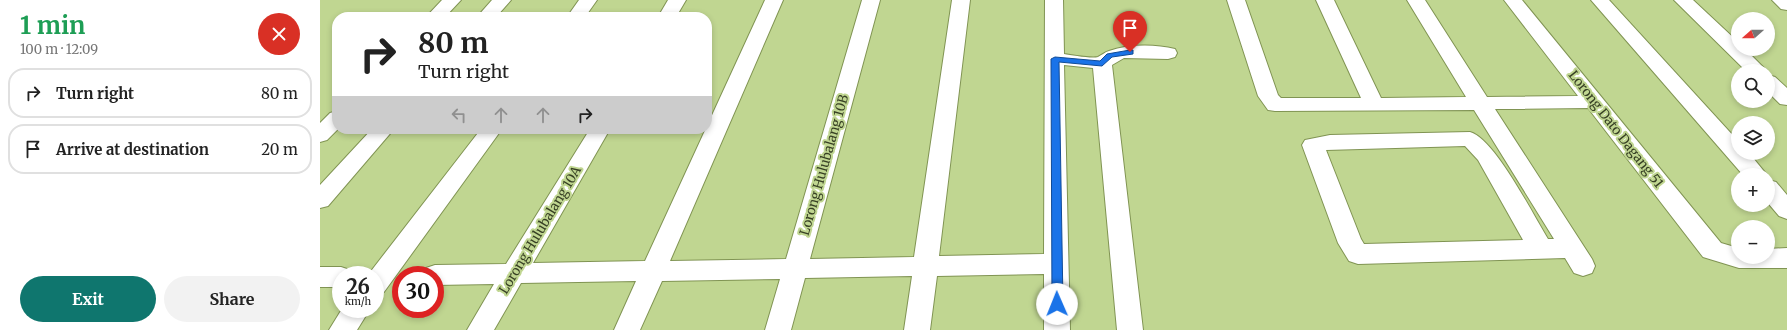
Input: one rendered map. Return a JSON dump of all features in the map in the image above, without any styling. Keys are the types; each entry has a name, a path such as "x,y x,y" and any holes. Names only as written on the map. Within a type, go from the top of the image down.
{"street":[{"path":"440,12 452,0"},
{"path":"491,12 502,0"},
{"path":"580,12 588,0"},
{"path":"670,12 677,0"},
{"path":"627,330 774,0"},
{"name":"Lorong Hulubalang 10B","path":"778,330 871,0"},
{"path":"917,330 927,266 961,0"},
{"path":"1054,0 1057,330"},
{"path":"1236,0 1268,96 1275,105 1594,102"},
{"path":"1325,0 1374,104"},
{"path":"1416,0 1578,257 1541,249 1358,254 1350,243 1313,145 1330,142 1470,139 1486,155 1541,249"},
{"name":"Lorong Dato Dagang 51","path":"1513,0 1712,250 1722,256 1735,259 1787,258"},
{"path":"1600,0 1750,168"},
{"path":"1683,0 1750,64"},
{"path":"1781,0 1787,5"},
{"path":"1055,59 1102,63 1110,56 1130,52 1168,53"},
{"path":"1102,63 1130,330"},
{"path":"1775,88 1787,99"},
{"path":"320,135 332,123"},
{"path":"320,200 379,134"},
{"path":"384,277 488,134"},
{"name":"Lorong Hulubalang 10A","path":"480,330 597,134"},
{"path":"1775,196 1787,210"},
{"path":"444,275 1057,264"},
{"path":"320,277 332,277"},
{"path":"342,330 351,318"}],"route":[{"path":"1057,304 1055,59 1102,63 1110,56 1130,52"}]}
